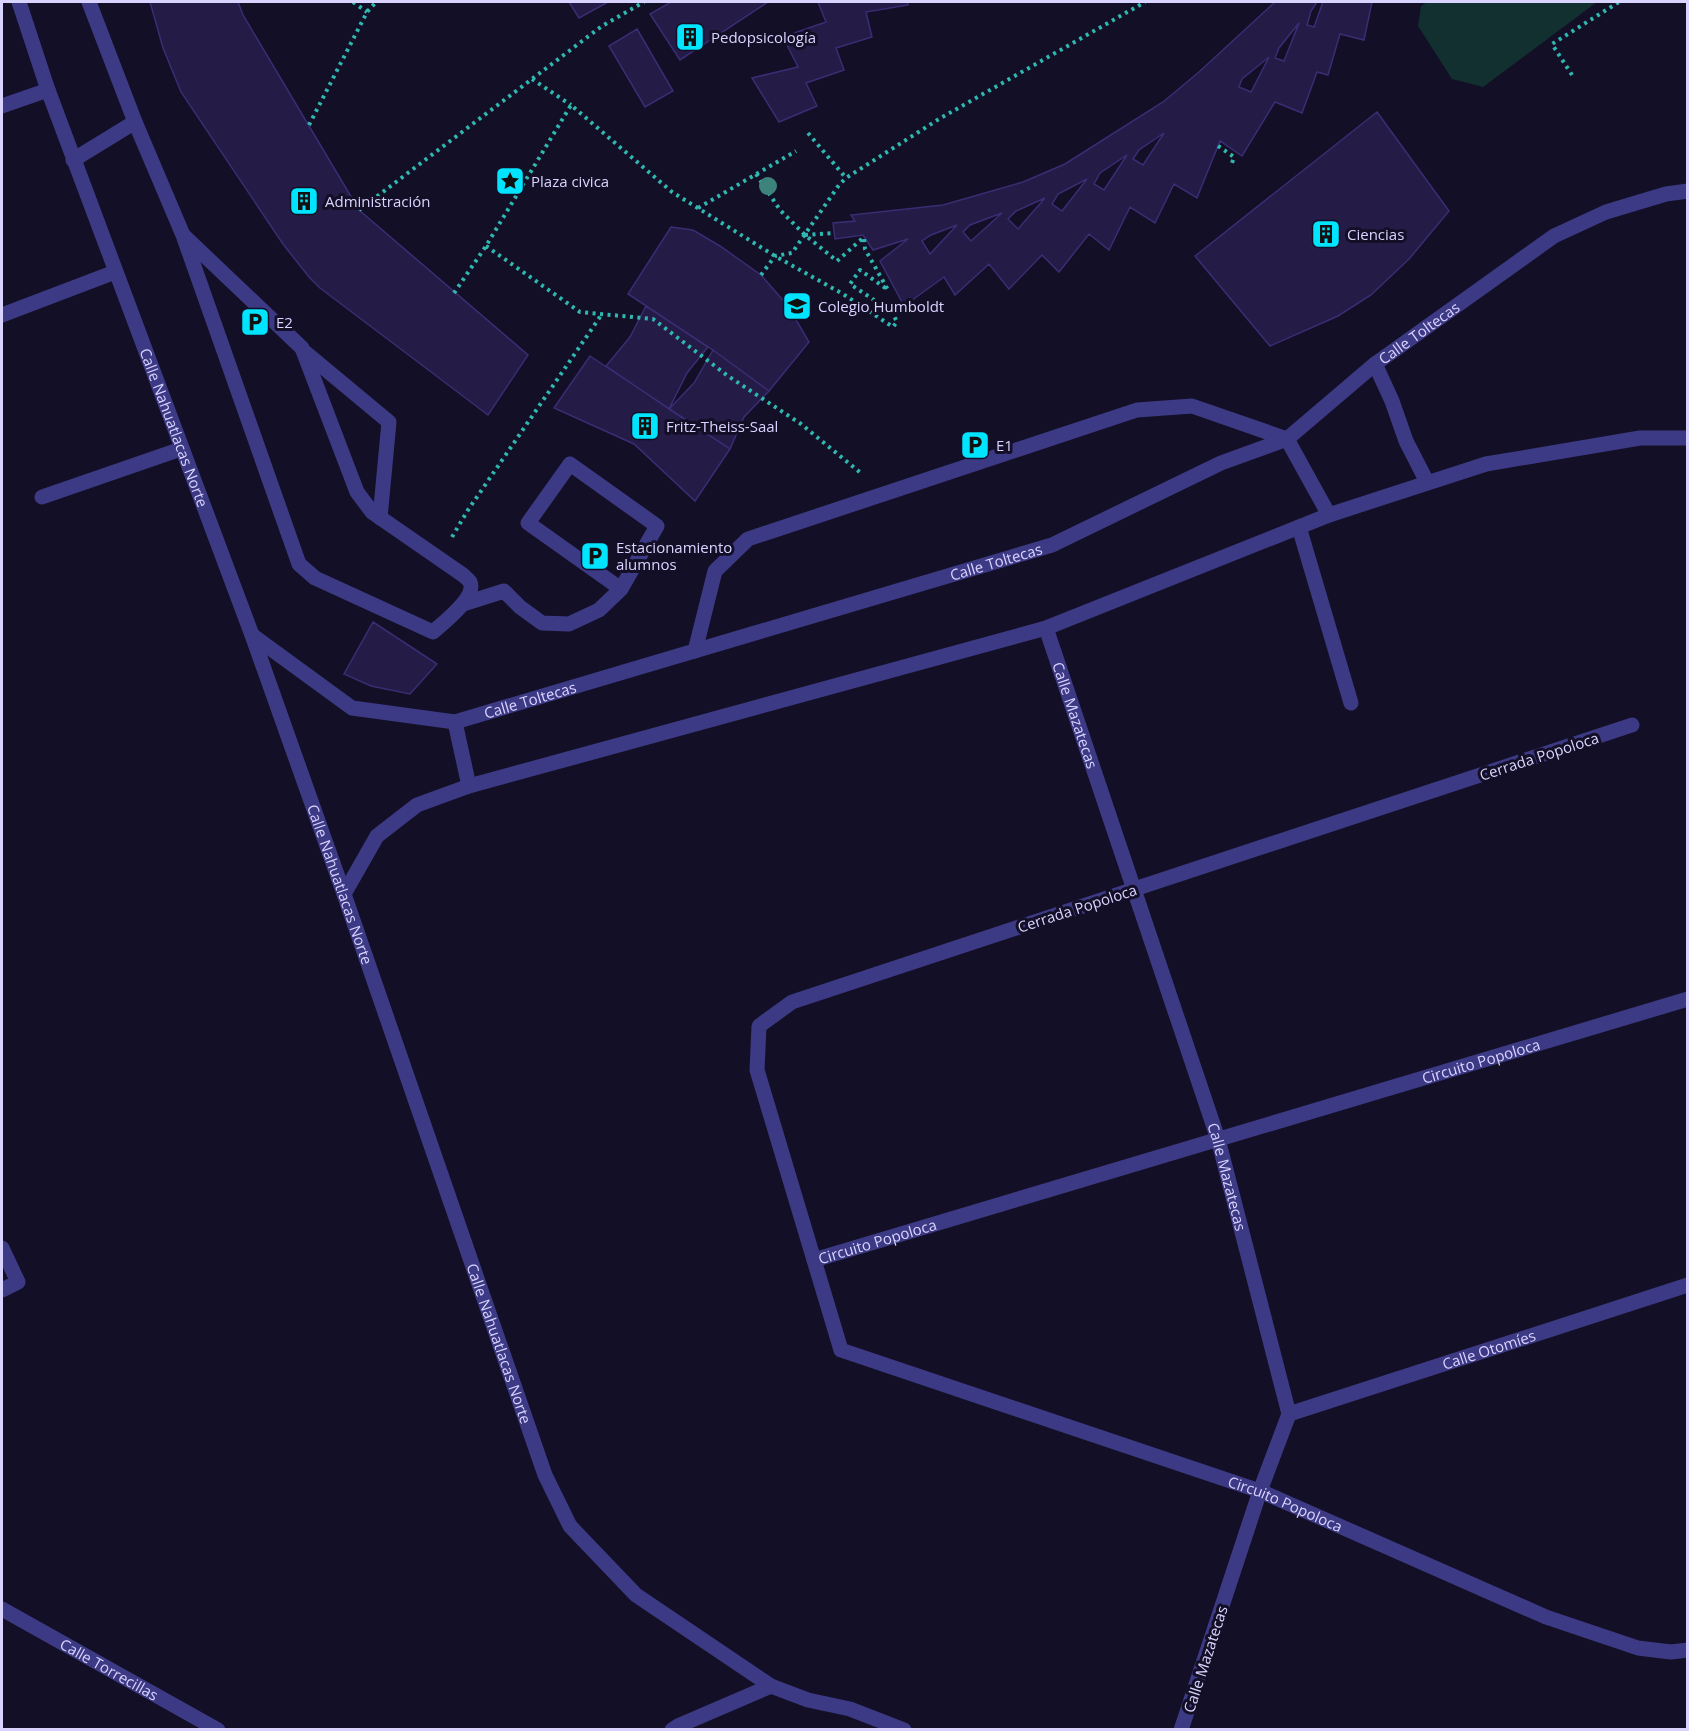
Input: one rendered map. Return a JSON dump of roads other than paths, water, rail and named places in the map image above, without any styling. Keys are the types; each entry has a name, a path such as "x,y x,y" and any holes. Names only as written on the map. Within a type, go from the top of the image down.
{"street":[{"name":"Calle Nahuatlacas Norte","path":"19,2 48,90 252,635 545,1475 570,1526 636,1595 771,1686"},
{"path":"89,2 135,122 183,235 299,564 315,578 434,632 463,604 471,591 470,582 380,518 364,503 357,492 306,353"},
{"path":"2,106 48,90"},
{"path":"74,160 135,122"},
{"name":"Calle Toltecas","path":"252,635 352,708 455,722 1052,545 1221,463 1287,439 1375,364 1554,236 1606,212 1665,194 1688,191"},
{"path":"183,235 306,353 389,422 380,518"},
{"path":"2,315 115,272"},
{"path":"1375,364 1392,401 1406,441 1427,482"},
{"path":"695,651 715,572 748,539 1137,410 1192,406 1287,439 1329,515"},
{"path":"344,894 377,836 417,805 469,786 1046,628 1329,515 1486,464 1640,438 1688,438"},
{"path":"42,497 181,449"},
{"path":"463,604 504,591 520,607 542,623 569,624 599,610 621,589 657,526 570,464 528,522 621,589"},
{"path":"1299,527 1351,703"},
{"name":"Calle Mazatecas","path":"1046,628 1218,1139 1289,1414 1260,1491 1181,1730"},
{"path":"455,722 469,786"},
{"name":"Cerrada Popoloca","path":"814,1260 757,1070 759,1026 792,1002 1632,725"},
{"name":"Circuito Popoloca","path":"1688,999 814,1260 841,1350 1260,1491 1546,1617 1638,1648 1671,1652 1688,1650"},
{"path":"2,1248 18,1282 2,1290"},
{"name":"Calle Otomíes","path":"1289,1414 1688,1285"},
{"name":"Calle Torrecillas","path":"2,1609 218,1730"},
{"path":"672,1730 771,1686 808,1700 850,1709 904,1730"}],"place":[{"name":"Pedopsicología","path":"690,37"},
{"name":"Plaza civica","path":"510,181"},
{"name":"Administración","path":"304,201"},
{"name":"Ciencias","path":"1326,234"},
{"name":"Colegio Humboldt","path":"797,306"},
{"name":"E2","path":"255,322"},
{"name":"Fritz-Theiss-Saal","path":"645,426"},
{"name":"E1","path":"975,445"},
{"name":"Estacionamiento alumnos","path":"595,556"}]}
